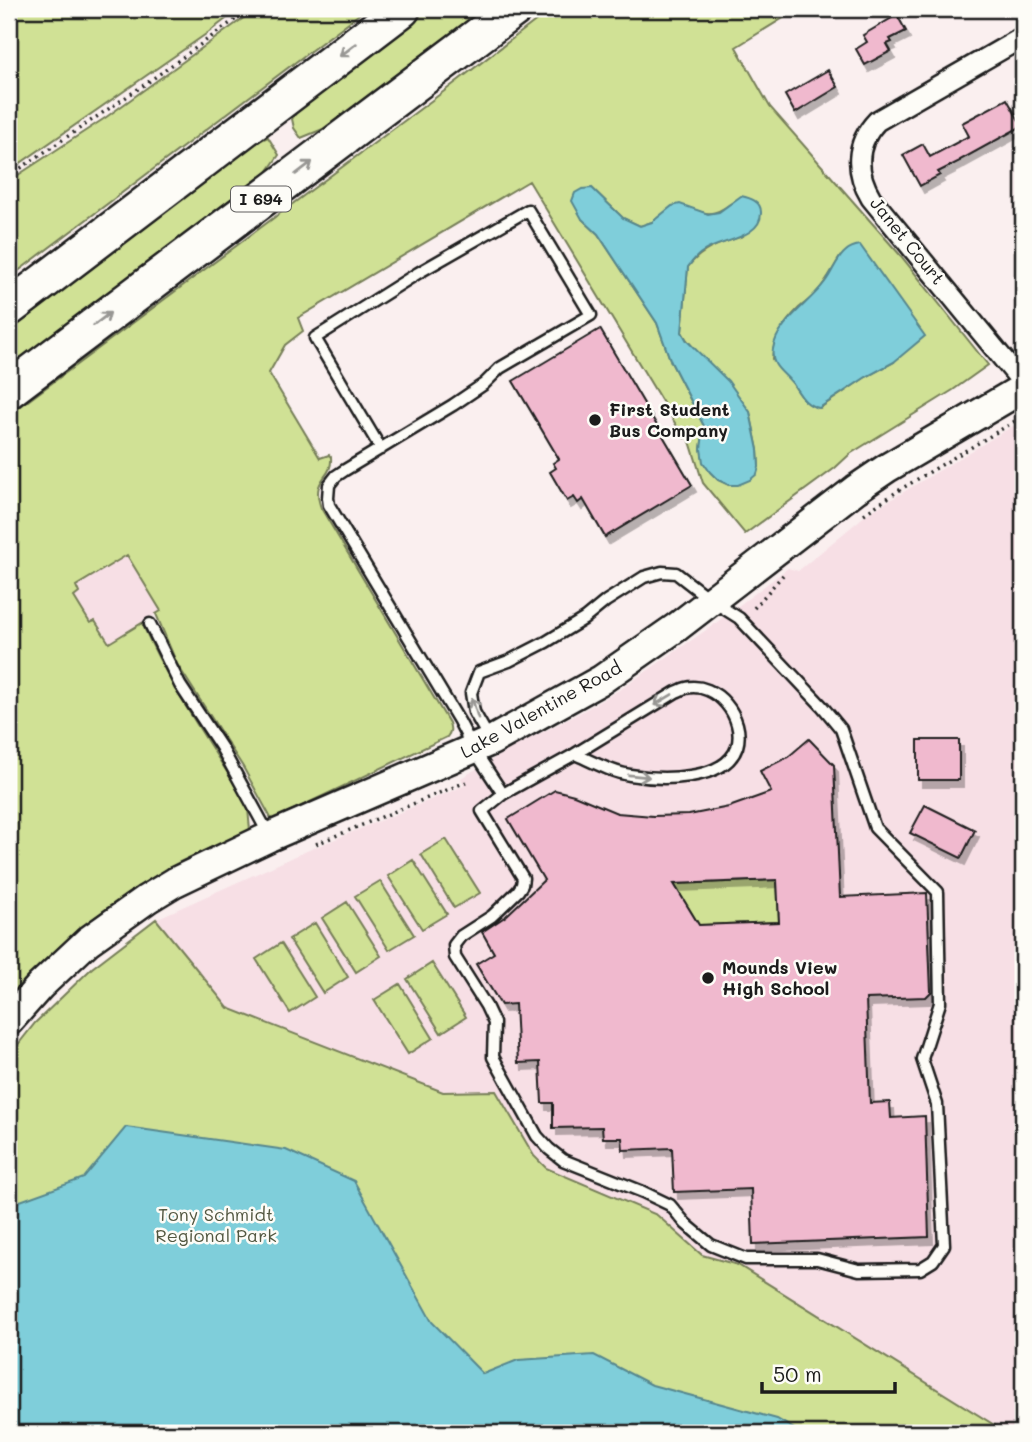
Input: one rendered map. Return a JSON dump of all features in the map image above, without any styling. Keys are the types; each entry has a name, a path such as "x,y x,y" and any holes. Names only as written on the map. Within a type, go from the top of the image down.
{"highway":[{"path":"9,308 402,9"},
{"name":"I 694","path":"9,390 514,9"},
{"path":"9,289 234,138"},
{"path":"9,401 66,347"}],"street":[{"name":"Janet Court","path":"1023,37 877,121 863,142 859,161 860,174 871,198 1023,385"},
{"name":"Lake Valentine Road","path":"9,1021 40,986 88,942 147,899 270,837 482,745 601,680 712,601 856,489 1023,385"}],"lane":[{"path":"381,449 315,338 418,273 528,210 591,315 500,368 484,384 461,400 381,449 336,476 329,485 329,505 459,721 482,745"},
{"path":"503,794 482,745 474,712 471,693 479,672 509,662 547,642 584,619 606,601 653,574 676,573 739,618 822,706 841,729 876,828 937,892 940,1003 922,1059 937,1104 938,1117 944,1245 933,1261 920,1269 859,1269 817,1259 746,1259 711,1245 686,1224 670,1205 563,1160 537,1136 494,1057 494,1023 455,957 454,945 461,936 492,916 522,885 523,878 482,811 503,794 687,687 701,688 713,693 726,703 738,726 736,748 729,760 703,775 658,778 628,775 575,754"},
{"path":"150,624 180,685 221,747 270,837"}],"path":[{"path":"9,176 250,9"},
{"path":"860,517 1023,415"},
{"path":"754,608 785,574"},
{"path":"314,844 466,782"}],"shaded area":[{"path":"1023,420 1023,1433 1007,1433 738,1265 702,1255 657,1215 546,1168 534,1156 496,1091 443,1092 228,1008 156,919 309,850 464,786 461,778 621,689 712,626 788,568 798,571 867,514"},
{"path":"127,555 161,611 109,643 96,621 90,624 74,597 75,587"}],"green space":[{"path":"16,9 239,9 9,171 9,16"},
{"path":"256,9 366,9 9,278 9,181 105,118"},
{"path":"425,9 483,9 323,129 301,138 292,119 308,96"},
{"path":"551,9 798,9 736,47 770,107 901,256 988,365 850,454 745,534 703,483 689,438 684,438 529,181 298,318 303,331 285,345 269,373 320,458 329,455 331,457 331,465 318,490 321,508 449,723 449,734 272,820 243,767 177,664 156,614 161,611 127,555 76,586 79,593 74,597 90,623 95,621 109,643 142,623 176,690 243,797 248,809 250,830 177,864 124,896 64,943 9,996 9,415","holes":["592,188 623,218 640,226 680,205 711,213 730,204 743,236 706,251 688,267 682,332 750,412 759,467 729,485 710,472 701,449 704,426 671,362 657,323 598,234 582,219","840,257 894,362 820,408 803,398 772,359 777,339 784,326 819,290"]},
{"path":"268,137 279,155 262,179 9,367 9,323 245,147"},
{"path":"446,839 480,893 454,908 421,854"},
{"path":"413,860 447,914 422,929 388,876"},
{"path":"777,880 779,922 699,925 674,884"},
{"path":"380,881 414,935 389,950 355,896"},
{"path":"347,902 381,956 356,972 322,918"},
{"name":"Tony Schmidt Regional Park","path":"156,919 228,1008 443,1092 496,1091 534,1156 546,1168 657,1215 702,1255 738,1265 1007,1433 9,1433 9,1056 35,1023 92,968"},
{"path":"315,923 348,977 323,993 289,939"},
{"path":"281,943 315,997 290,1013 256,959"},
{"path":"432,963 466,1017 441,1033 407,979"},
{"path":"400,984 433,1038 408,1054 374,1000"}],"water":[{"path":"592,188 623,218 640,226 652,222 672,206 680,204 708,214 719,212 741,196 759,205 760,221 755,228 704,251 688,267 682,332 687,341 728,381 750,412 759,467 757,474 750,480 729,485 718,480 703,462 701,449 704,426 671,362 657,323 598,234 582,219 572,201 575,193"},
{"path":"860,245 925,336 894,362 819,408 810,405 778,369 773,349 787,321 819,290 843,254"},
{"path":"126,1127 286,1150 354,1181 432,1322 483,1374 518,1360 594,1355 652,1385 777,1419 801,1433 9,1433 9,1205 84,1178"}],"building":[{"path":"897,15 906,31 890,39 892,42 887,44 891,51 865,65 856,49 867,42 863,35"},
{"path":"828,70 838,87 795,113 785,95"},
{"path":"1007,99 1022,126 938,172 940,175 920,186 903,155 923,144 930,157 969,136 962,123"},
{"name":"First Student Bus Company","path":"600,329 692,485 605,537 583,499 578,503 574,497 567,501 550,472 556,468 553,463 559,459 513,381"},
{"name":"Mounds View High School","path":"809,739 834,765 840,897 927,893 931,992 926,997 866,999 870,1103 890,1102 891,1118 925,1116 929,1237 753,1244 751,1189 674,1192 672,1148 623,1150 622,1138 603,1138 602,1127 553,1128 553,1103 542,1103 540,1062 518,1063 515,1004 501,1005 476,964 494,953 482,932 506,916 544,880 508,819 555,790 617,813 689,815 729,807 771,792 760,771 788,757","holes":["777,880 779,922 699,925 674,884"]},
{"path":"918,740 959,740 959,780 918,780"},
{"path":"925,805 975,830 961,858 910,833"}],"place":[{"name":"First Student Bus Company","path":"595,420"},
{"name":"Mounds View High School","path":"708,978"}]}
